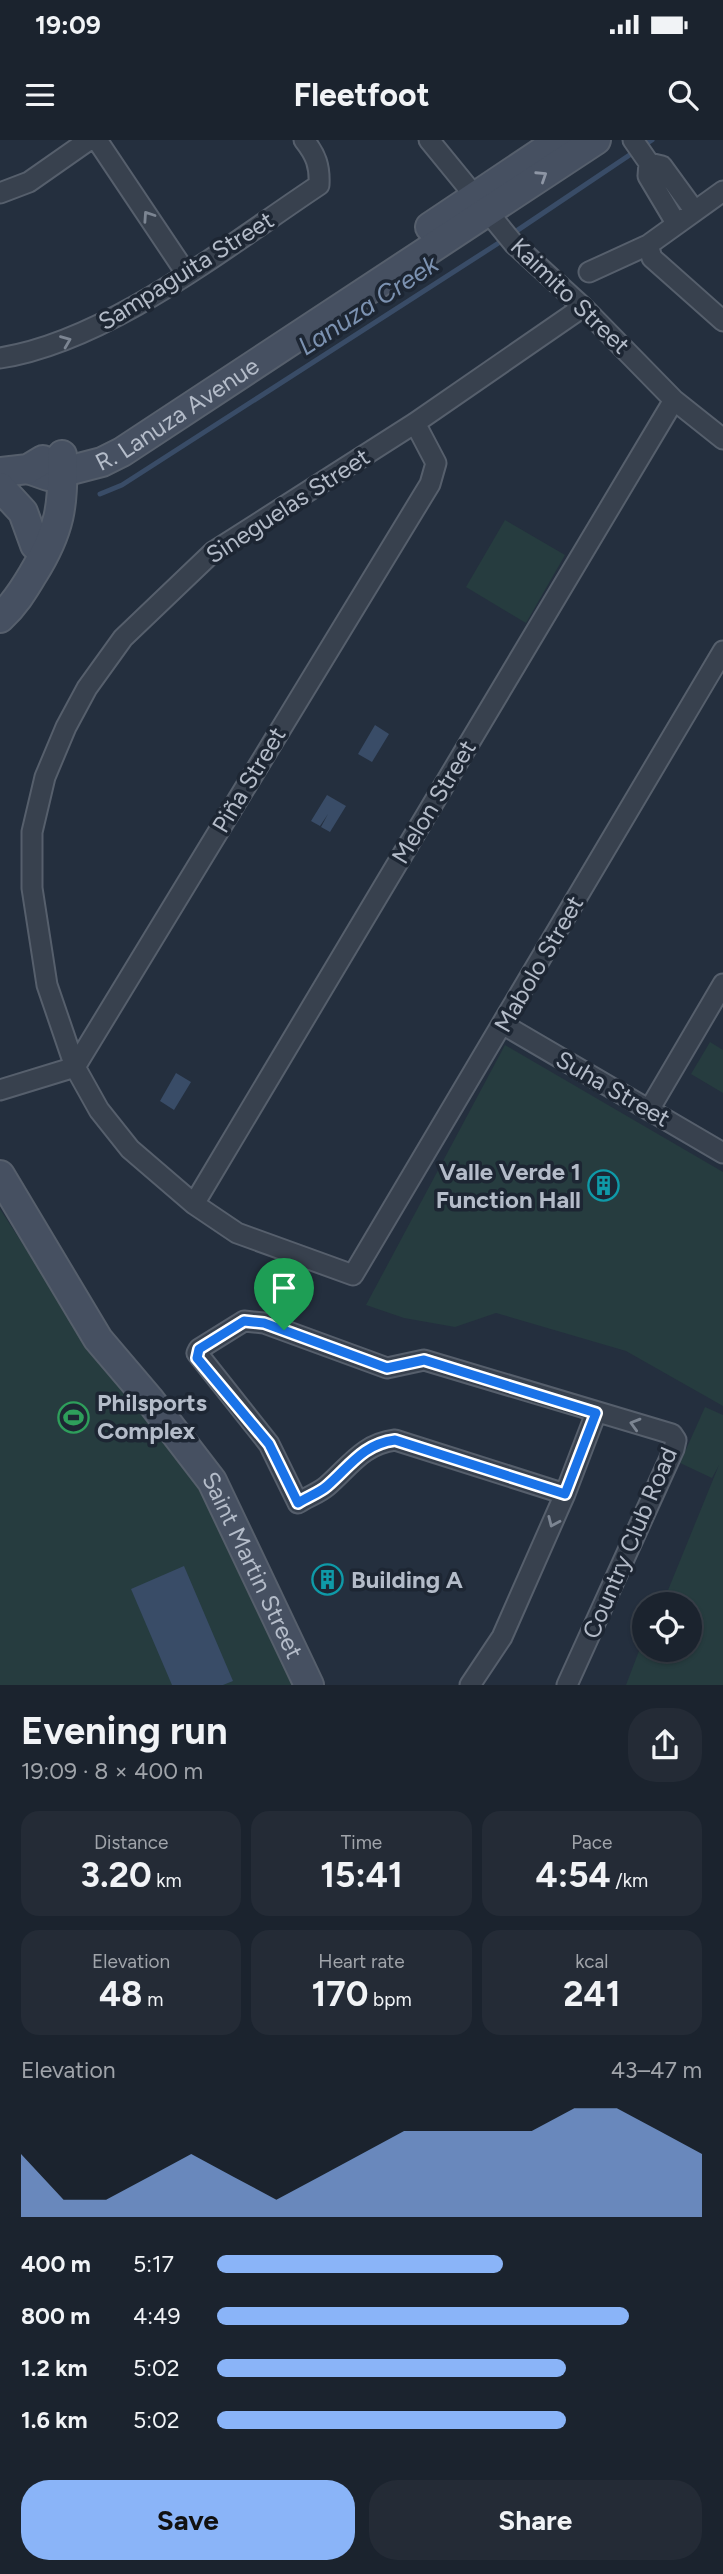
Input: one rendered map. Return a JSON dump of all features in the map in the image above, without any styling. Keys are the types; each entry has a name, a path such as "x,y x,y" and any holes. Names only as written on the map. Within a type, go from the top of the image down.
{"main road":[{"name":"R. Lanuza Avenue","path":"0,472 102,462 495,221 596,140"},
{"name":"R. Lanuza Avenue","path":"49,466 100,443 145,415 495,221 543,144"},
{"path":"0,606 76,494 102,462"},
{"path":"0,618 14,606 45,539 49,466"},
{"path":"0,487 19,505 45,539"},
{"name":"Saint Martin Street","path":"0,1175 98,1339 149,1399 212,1481 309,1685"}],"street":[{"path":"0,193 29,182 89,140"},
{"path":"97,140 186,273"},
{"name":"Sampaguita Street","path":"0,358 38,352 92,331 319,185 320,170 314,153 304,140"},
{"name":"Kaimito Street","path":"429,140 495,221 674,400 723,439"},
{"path":"633,140 648,161 662,166 694,210"},
{"path":"648,161 648,176 676,223"},
{"path":"589,272 648,245 723,191"},
{"path":"648,245 652,258 723,321"},
{"name":"Sineguelas Street","path":"353,1275 237,1233 194,1204 130,1149 99,1110 75,1067 47,985 32,888 32,832 45,777 66,727 87,688 123,638 213,552 415,423 583,307"},
{"name":"Melon Street","path":"194,1204 674,400"},
{"name":"Piña Street","path":"75,1067 429,484 436,464 415,423"},
{"name":"Mabolo Street","path":"353,1275 504,1025 723,652"},
{"path":"649,1110 723,984"},
{"name":"Suha Street","path":"504,1025 723,1153"},
{"path":"0,1090 75,1067"},
{"path":"470,1685 502,1637 565,1494 596,1413 424,1360 387,1368 264,1323 244,1321 199,1349 197,1353 269,1444 298,1503 324,1488 364,1450 379,1442 395,1440 565,1494"},
{"name":"Country Club Road","path":"567,1685 676,1440 672,1434 596,1413"}],"green space":[{"path":"505,520 565,555 526,623 466,587"},
{"path":"710,1042 723,1050 723,1093 691,1074"},
{"path":"505,1045 723,1172 723,1406 626,1351 496,1313 455,1327 404,1318 366,1305"},
{"name":"Philsports Complex","path":"0,1209 97,1358 197,1475 294,1685 0,1685"},
{"path":"705,1407 723,1415 723,1685 626,1685 635,1662 702,1662 702,1592 667,1592 719,1465 712,1478 680,1463"}],"water":[{"path":"375,725 389,734 372,762 358,754"},
{"path":"327,795 346,806 330,832 321,827 328,814 320,826 311,821"},
{"path":"176,1073 191,1082 174,1110 160,1101"},
{"path":"184,1566 233,1681 223,1685 172,1685 131,1589"}],"waterway":[{"name":"Lanuza Creek","path":"100,494 122,485 497,244 652,140"}],"place":[{"name":"Valle Verde 1 Function Hall","path":"604,1186"},
{"name":"Philsports Complex","path":"74,1417"},
{"name":"Building A","path":"328,1580"}],"route":[{"path":"244,1321 264,1323 284,1330 387,1368 424,1360 596,1413 565,1494 395,1440 379,1442 364,1450 324,1488 298,1503 269,1444 197,1358 199,1349 244,1321"}]}
